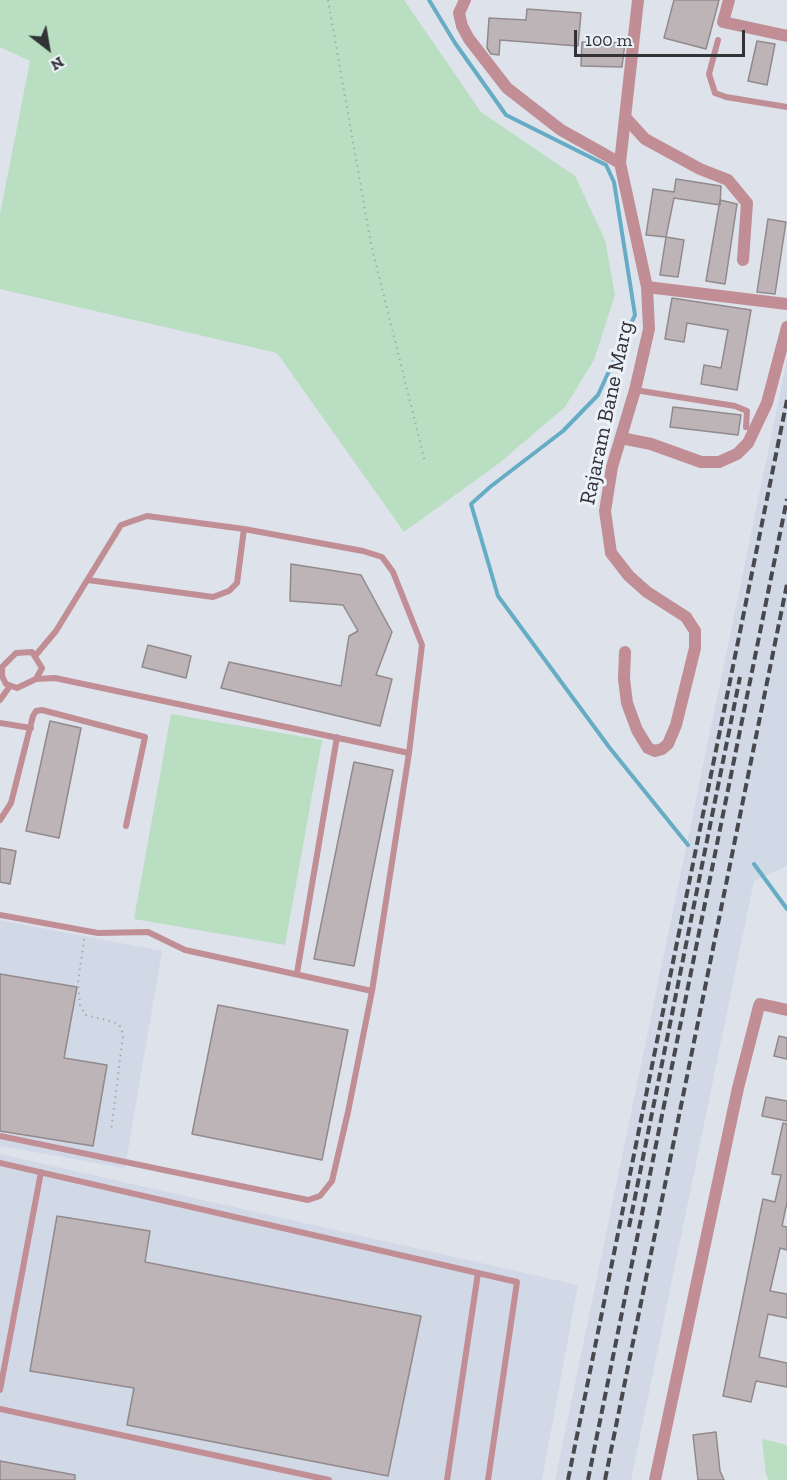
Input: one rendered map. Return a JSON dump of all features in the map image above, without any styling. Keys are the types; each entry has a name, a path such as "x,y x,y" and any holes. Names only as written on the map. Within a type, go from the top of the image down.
{"street":[{"path":"465,0 459,13 462,26 469,39 507,88 561,129 620,163"},
{"name":"Rajaram Bane Marg","path":"625,652 624,679 627,703 637,730 648,748 655,751 662,749 668,744 676,725 695,648 694,631 686,617 647,592 629,576 611,553 605,511 612,468 635,390 649,329 647,287 620,163 638,0"},
{"path":"729,0 723,22 787,36"},
{"path":"625,117 645,139 700,169 728,180 747,203 743,260"},
{"path":"647,287 787,304"},
{"path":"621,438 651,444 701,462 719,462 737,454 748,443 767,403 787,327"},
{"path":"655,1480 738,1088 759,1006 760,1004 787,1010"}],"lane":[{"path":"718,40 709,74 715,93 726,97 787,107"},
{"path":"635,390 735,406 747,411 746,427"},
{"path":"0,1136 308,1200 320,1196 332,1181 372,991 409,753 423,645 393,572 381,557 363,551 244,529 147,516 121,525 56,631 35,656"},
{"path":"88,580 213,597 229,591 237,583 244,529"},
{"path":"36,680 42,668 35,656 25,651 8,658 3,667 2,676 6,684 17,688 36,680 56,678 409,753"},
{"path":"0,700 10,686"},
{"path":"0,820 11,804 33,716 36,711 42,710 145,737 126,826"},
{"path":"0,723 31,728"},
{"path":"297,973 337,737"},
{"path":"0,915 98,933 147,932 185,950 372,991"},
{"path":"0,1163 517,1282 488,1480"},
{"path":"0,1390 41,1172"},
{"path":"447,1480 478,1273"},
{"path":"0,1412 329,1480"}],"path":[{"path":"328,0 371,244 425,462"},
{"path":"86,931 78,983 80,1005 85,1015 114,1022 121,1027 123,1036 111,1131"}],"shaded area":[{"path":"787,360 787,866 754,881 631,1480 555,1480"},
{"path":"0,920 162,951 125,1168 0,1146"},
{"path":"0,1154 578,1285 542,1480 0,1480"}],"green space":[{"path":"0,0 404,0 481,112 575,176 605,240 615,295 594,360 565,407 498,464 404,532 277,353 0,289 0,214 30,61 0,47"},
{"path":"171,714 322,740 285,945 134,919"},
{"path":"762,1439 787,1445 787,1480 769,1480 766,1475"}],"building":[{"path":"674,0 719,0 706,49 664,38"},
{"path":"527,9 581,13 578,46 500,40 499,55 491,54 487,48 489,18 526,20"},
{"path":"757,41 775,44 767,85 748,81"},
{"path":"582,42 625,43 622,67 581,66"},
{"path":"676,179 721,186 720,205 674,198 666,237 646,235 653,189 674,192"},
{"path":"720,200 737,204 725,284 706,281"},
{"path":"768,219 786,222 775,294 757,292"},
{"path":"666,237 684,240 678,277 660,275"},
{"path":"672,298 751,310 737,390 701,384 704,365 721,368 728,330 687,323 684,342 665,339"},
{"path":"673,407 741,415 738,435 670,427"},
{"path":"291,564 361,575 392,632 376,675 392,679 380,726 221,688 229,662 341,686 349,636 358,631 343,605 290,601"},
{"path":"148,645 191,656 186,678 142,667"},
{"path":"50,721 81,728 59,838 26,831"},
{"path":"354,762 393,770 354,966 314,959"},
{"path":"0,848 16,851 10,884 0,882"},
{"path":"0,974 77,987 64,1058 107,1065 93,1146 0,1131"},
{"path":"218,1005 348,1030 322,1160 192,1134"},
{"path":"779,1036 787,1038 787,1059 774,1056"},
{"path":"766,1097 787,1101 787,1121 762,1116"},
{"path":"783,1123 787,1124 787,1202 782,1226 787,1227 787,1250 780,1248 770,1291 787,1294 787,1318 768,1314 759,1357 787,1363 787,1387 756,1381 751,1402 723,1396 763,1199 775,1202 781,1175 772,1174"},
{"path":"57,1216 150,1231 145,1262 421,1316 388,1476 127,1425 134,1388 30,1371"},
{"path":"716,1432 720,1471 724,1480 698,1480 693,1435"},
{"path":"0,1461 75,1475 75,1480 0,1480"}],"waterway":[{"path":"429,0 455,43 506,115 606,165 614,182 635,315 598,395 563,431 471,504 498,596 609,747 688,845"},
{"path":"754,864 787,909"}],"railway":[{"path":"568,1480 787,400"},
{"path":"588,1480 787,499"},
{"path":"605,1480 787,584"},
{"path":"629,1227 740,677"}]}
